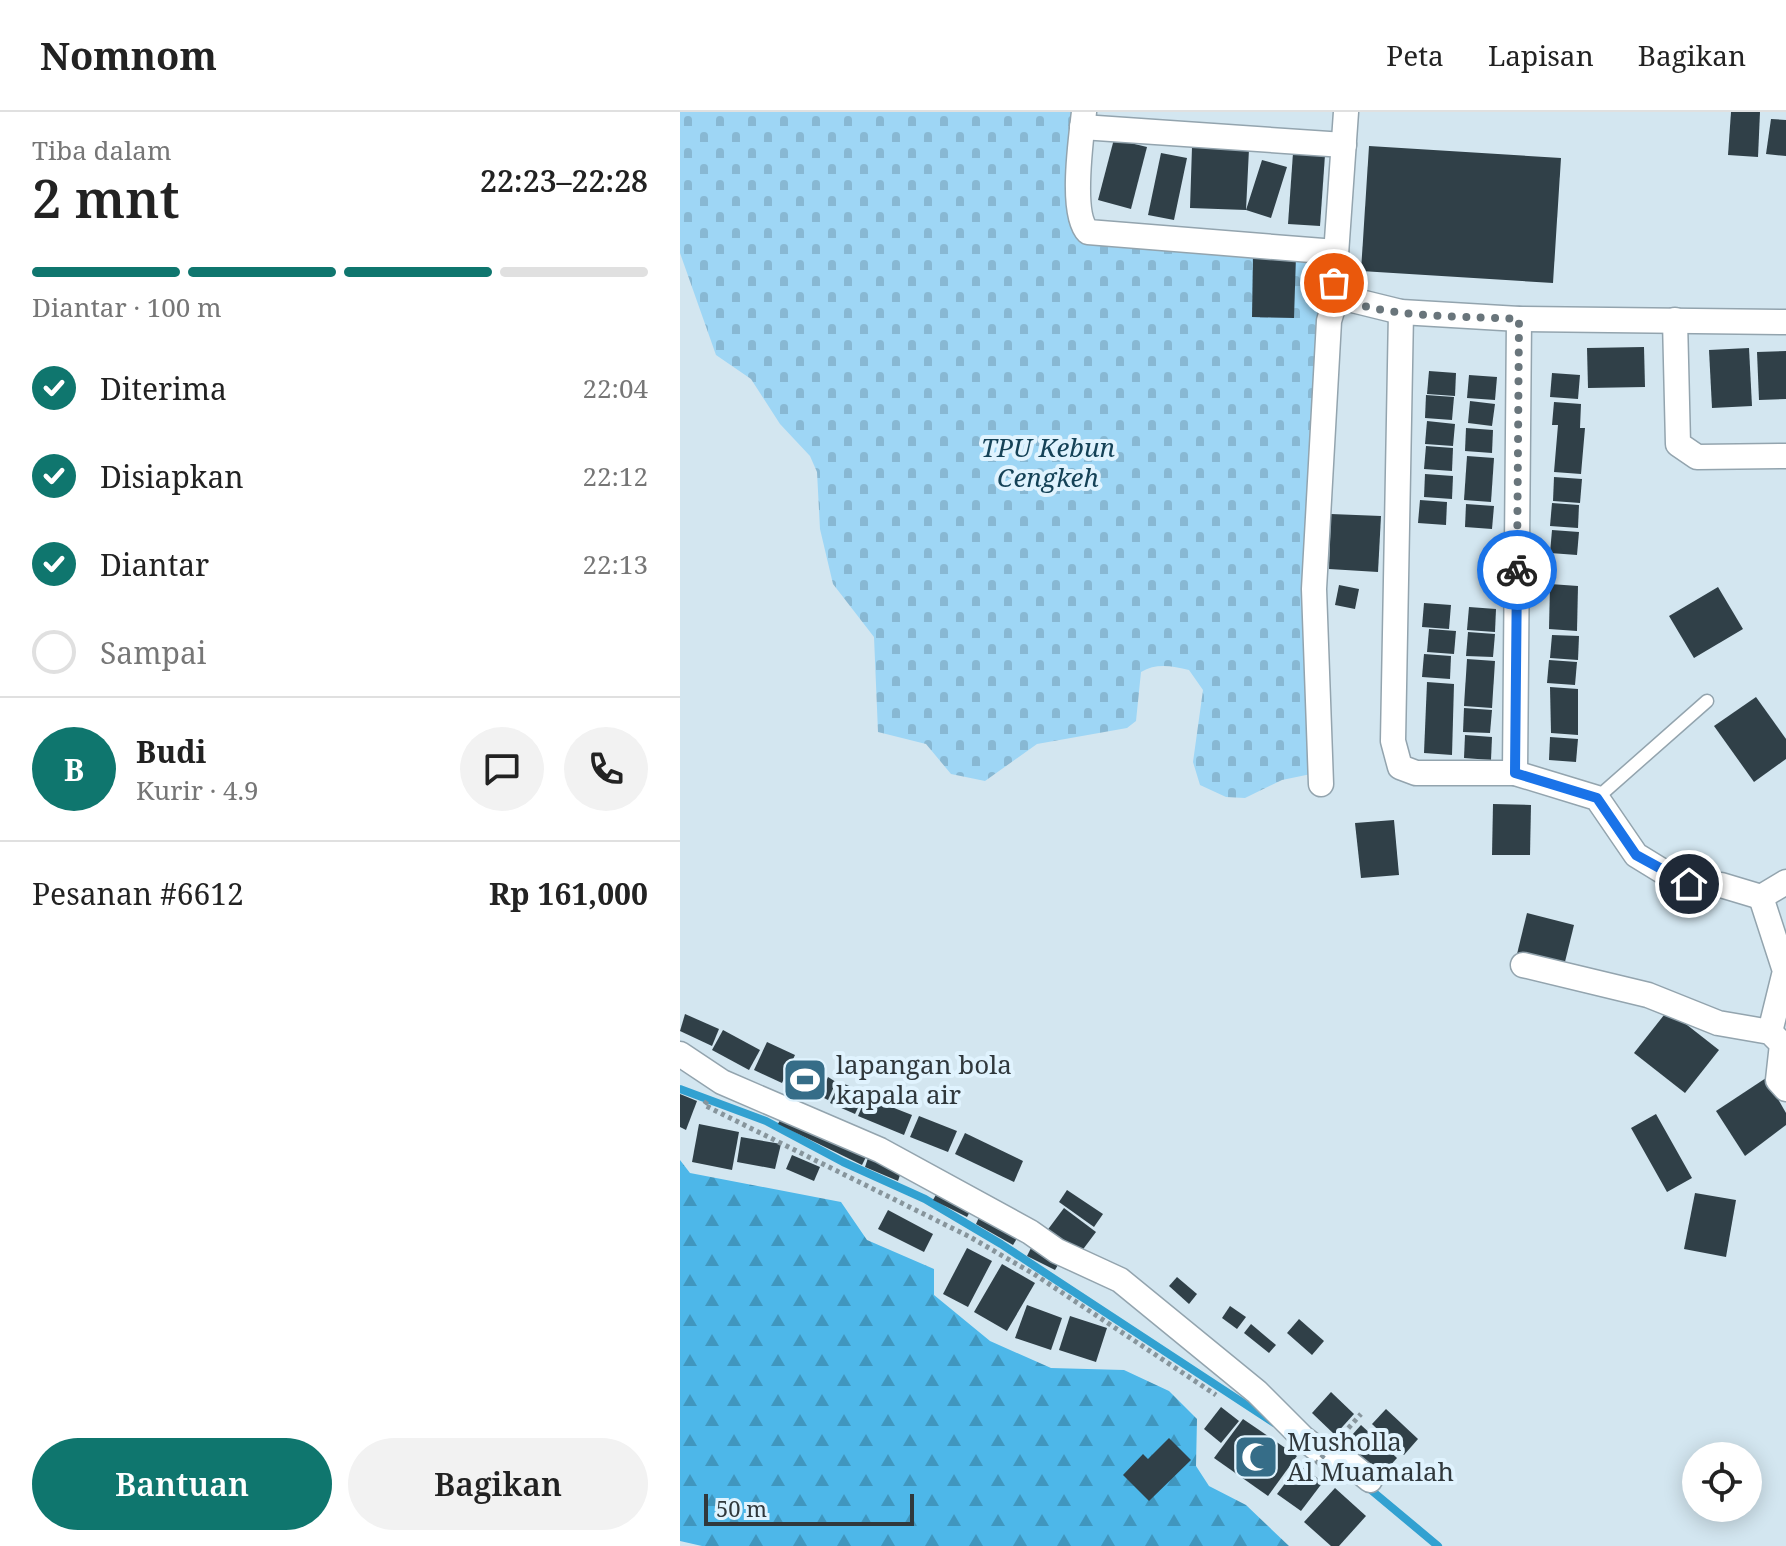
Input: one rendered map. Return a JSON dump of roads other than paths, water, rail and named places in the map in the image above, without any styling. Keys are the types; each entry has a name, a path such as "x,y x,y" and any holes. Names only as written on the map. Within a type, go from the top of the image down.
{"street":[{"path":"1321,784 1314,589 1329,321 1337,294 1336,252 1346,112"},
{"path":"1336,252 1088,232 1081,225 1079,215 1083,120 1344,145"},
{"path":"1337,294 1348,301 1401,312 1519,319 1786,322"},
{"path":"1401,312 1395,754 1400,767 1416,773 1515,773 1597,798 1636,855 1651,866 1689,884 1721,885 1761,897 1786,882"},
{"path":"1515,773 1519,319"},
{"path":"1675,320 1678,444 1697,457 1786,456"},
{"path":"1761,897 1785,971 1770,1032"},
{"path":"1523,965 1648,995 1718,1023 1770,1032 1782,1044 1778,1080 1786,1089"},
{"path":"680,1054 722,1082 880,1150 1030,1232 1057,1251 1120,1280 1205,1353 1237,1374 1309,1443 1349,1463 1370,1480"}],"lane":[{"path":"1597,798 1707,701"}],"waterway":[{"path":"680,1089 766,1121 843,1162 925,1199 1001,1244 1274,1423"},
{"path":"1365,1485 1438,1546"}],"place":[{"name":"lapangan bola kapala air","path":"805,1080"},
{"name":"Musholla Al Muamalah","path":"1256,1457"}],"park label":[{"name":"TPU Kebun Cengkeh","path":"1048,463"}]}
